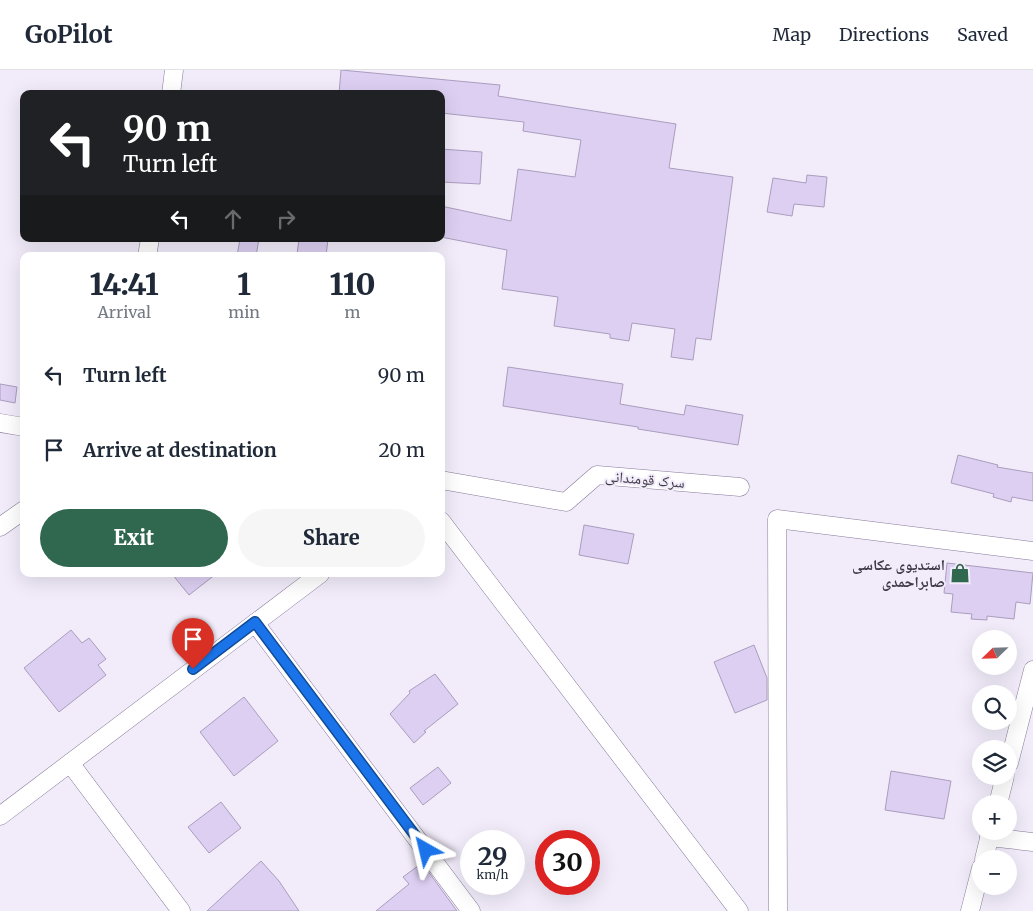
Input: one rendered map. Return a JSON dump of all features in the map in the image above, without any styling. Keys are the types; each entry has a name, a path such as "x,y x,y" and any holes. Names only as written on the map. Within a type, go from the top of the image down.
{"street":[{"path":"172,90 174,70"},
{"path":"0,423 20,426"},
{"name":"سرک قومندانی","path":"445,481 566,502 597,475 740,487"},
{"path":"0,528 20,513"},
{"path":"778,911 777,519 1033,552"},
{"path":"445,526 739,911"},
{"path":"0,816 316,577"},
{"path":"255,622 471,911"},
{"path":"1015,740 1033,670"},
{"path":"70,763 182,911"},
{"path":"1017,839 1033,842"},
{"path":"970,911 974,895"}],"building":[{"path":"341,70 500,85 498,96 676,124 669,168 733,177 711,340 696,338 693,360 671,357 675,329 632,323 629,341 610,338 610,334 554,326 558,297 502,289 507,250 445,238 445,207 511,221 518,169 575,177 581,140 523,131 524,122 445,113 445,90 339,90"},
{"path":"445,149 482,152 480,184 445,182"},
{"path":"807,175 827,177 824,207 794,204 792,216 767,212 773,178 806,183"},
{"path":"239,242 258,242 257,252 238,252"},
{"path":"299,242 328,242 326,252 297,252"},
{"path":"508,367 623,384 620,404 684,415 686,405 743,415 738,445 503,406"},
{"path":"0,384 17,387 15,403 0,400"},
{"path":"958,455 998,465 997,467 1033,473 1033,501 1012,497 1011,502 993,497 994,494 951,483"},
{"path":"584,525 634,534 628,564 579,555"},
{"path":"947,563 1033,573 1030,604 1016,602 1014,619 987,616 987,620 971,619 972,614 951,612 953,594 944,593"},
{"path":"174,577 212,577 189,595"},
{"path":"71,630 82,643 89,638 106,659 98,665 106,675 59,712 24,668"},
{"path":"754,645 767,678 767,700 735,713 714,662"},
{"path":"435,674 458,704 424,731 426,732 414,743 390,714 410,693 409,691"},
{"path":"244,697 278,741 234,776 200,732"},
{"path":"438,767 451,783 423,805 410,788"},
{"path":"891,771 951,781 944,819 885,810"},
{"path":"221,802 241,828 209,853 188,827"},
{"path":"261,861 279,881 299,911 207,911"},
{"path":"422,863 457,911 376,911 409,884 403,877"}],"place":[{"name":"استدیوی عکاسی صابراحمدی","path":"960,573"}],"route":[{"path":"193,669 255,622 426,850"}]}
